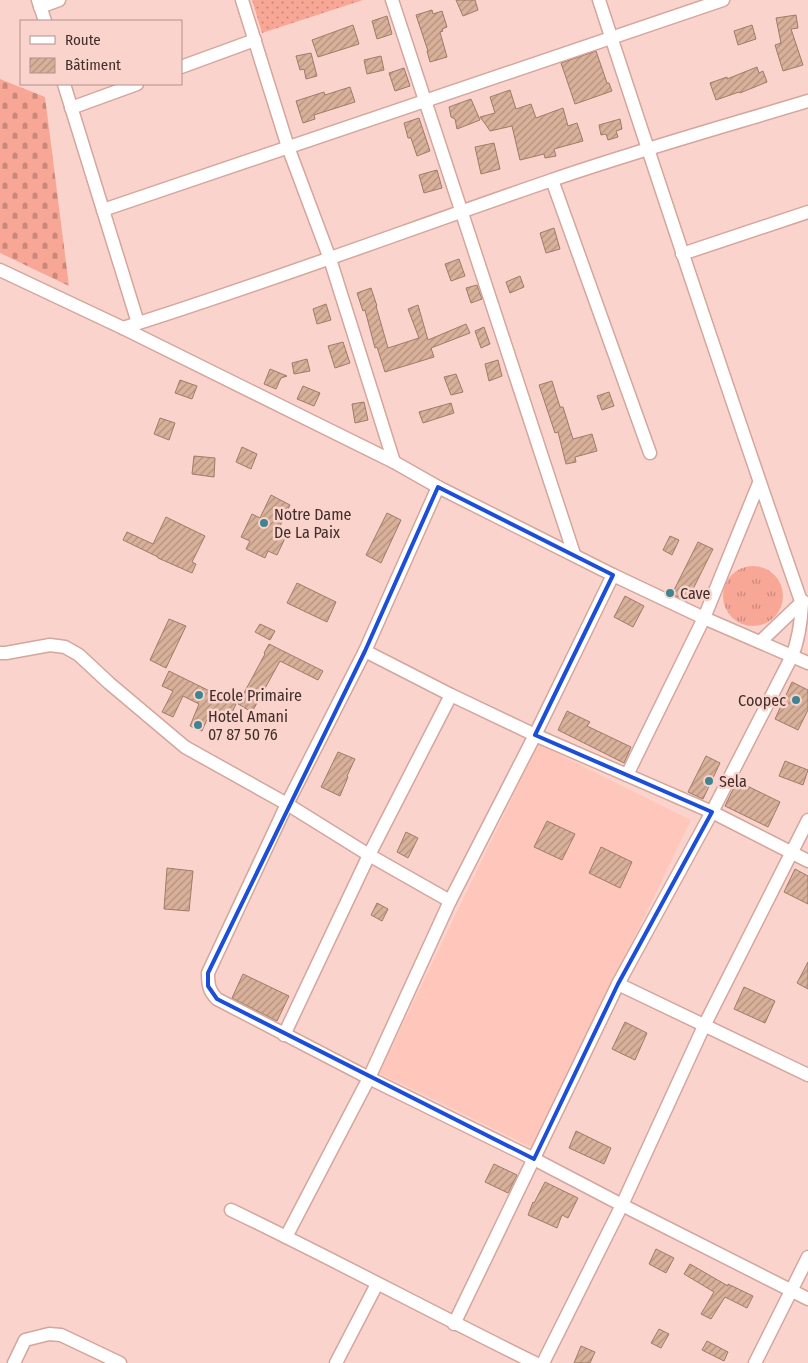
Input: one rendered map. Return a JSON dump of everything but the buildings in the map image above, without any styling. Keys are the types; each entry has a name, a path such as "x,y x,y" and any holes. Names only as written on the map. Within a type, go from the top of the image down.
{"street":[{"path":"44,20 39,4 59,0"},
{"path":"242,0 288,147 330,259 394,462"},
{"path":"392,0 574,554"},
{"path":"454,1324 618,984 712,812 792,656 797,642 805,600 760,483 682,254 599,0"},
{"path":"103,210 722,0"},
{"path":"182,68 255,40"},
{"path":"64,85 138,323"},
{"path":"71,108 134,85"},
{"path":"123,328 330,259 552,180 808,101"},
{"path":"552,180 650,453"},
{"path":"682,254 808,212"},
{"path":"0,270 123,328 394,462 438,487 613,574 704,618 808,663"},
{"path":"627,775 704,618 760,483"},
{"path":"438,487 365,651 287,804 208,973 208,986 217,999 284,1035 534,1158 622,1205 808,1299"},
{"path":"286,1237 369,1078 450,902 535,735 613,574"},
{"path":"760,642 805,600"},
{"path":"0,653 50,644 65,647 79,655 109,684 185,747 287,804 368,856 450,902"},
{"path":"365,651 535,735 712,812 808,861"},
{"path":"284,1035 368,856 451,695"},
{"path":"543,1363 622,1205 704,1026 808,820"},
{"path":"618,984 808,1075"},
{"path":"231,1210 454,1324 535,1363"},
{"path":"755,1363 808,1257"},
{"path":"336,1363 377,1284"},
{"path":"14,1363 25,1340 49,1334 61,1336 119,1363"}],"highlighted area":[{"path":"438,487 613,575 535,735 712,812 618,984 534,1159 217,999 208,986 208,973 365,651"}],"shaded area":[{"path":"538,744 691,820 533,1148 379,1073"}],"green space":[{"path":"252,0 363,0 262,33"},
{"path":"0,79 45,97 69,286 0,253"},
{"path":"753,566 769,571 774,575 778,580 783,596 778,612 774,617 769,621 753,626 737,621 732,617 728,612 723,596 728,580 732,575 737,571"}],"place":[{"name":"Notre Dame De La Paix","path":"264,523"},
{"name":"Cave","path":"670,593"},
{"name":"Ecole Primaire","path":"199,695"},
{"name":"Coopec","path":"796,700"},
{"name":"Hotel Amani 07 87 50 76","path":"198,725"},
{"name":"Sela","path":"709,781"}]}
